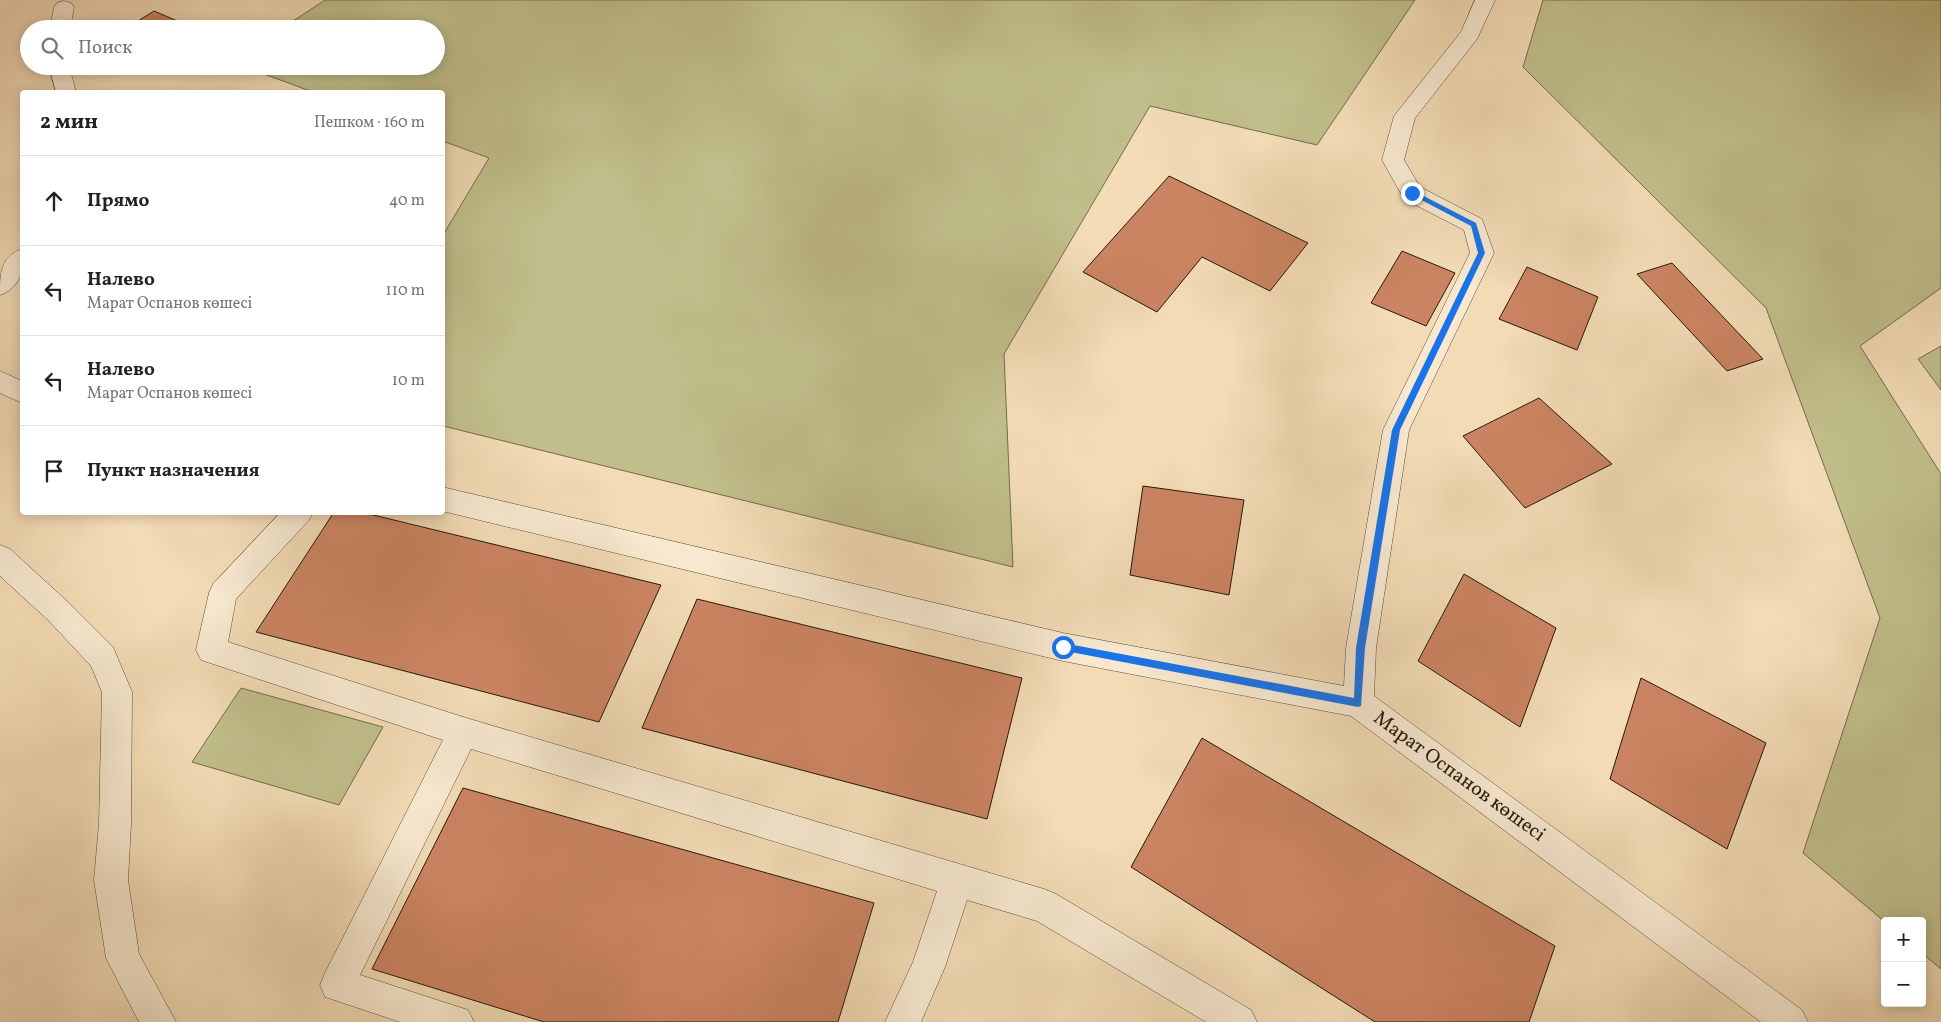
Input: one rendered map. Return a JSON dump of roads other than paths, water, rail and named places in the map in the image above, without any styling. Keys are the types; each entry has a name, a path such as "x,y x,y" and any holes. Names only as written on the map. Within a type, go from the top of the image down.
{"street":[{"name":"Марат Оспанов көшесі","path":"1485,0 1470,34 1405,116 1394,160 1412,193 1474,225 1482,253 1396,430 1361,648 1358,703 1790,1022"},
{"path":"62,20 64,7"},
{"path":"61,75 65,90"},
{"path":"0,286 20,261"},
{"path":"0,381 20,392"},
{"path":"445,500 1063,647 1358,703"},
{"path":"296,515 223,593 211,650 463,732 1044,906 1239,1022"},
{"path":"0,558 58,610 102,656 116,692 115,824 111,880 123,958 158,1022"},
{"path":"456,1022 337,985 463,732"},
{"path":"904,1022 928,968 958,881"}]}
